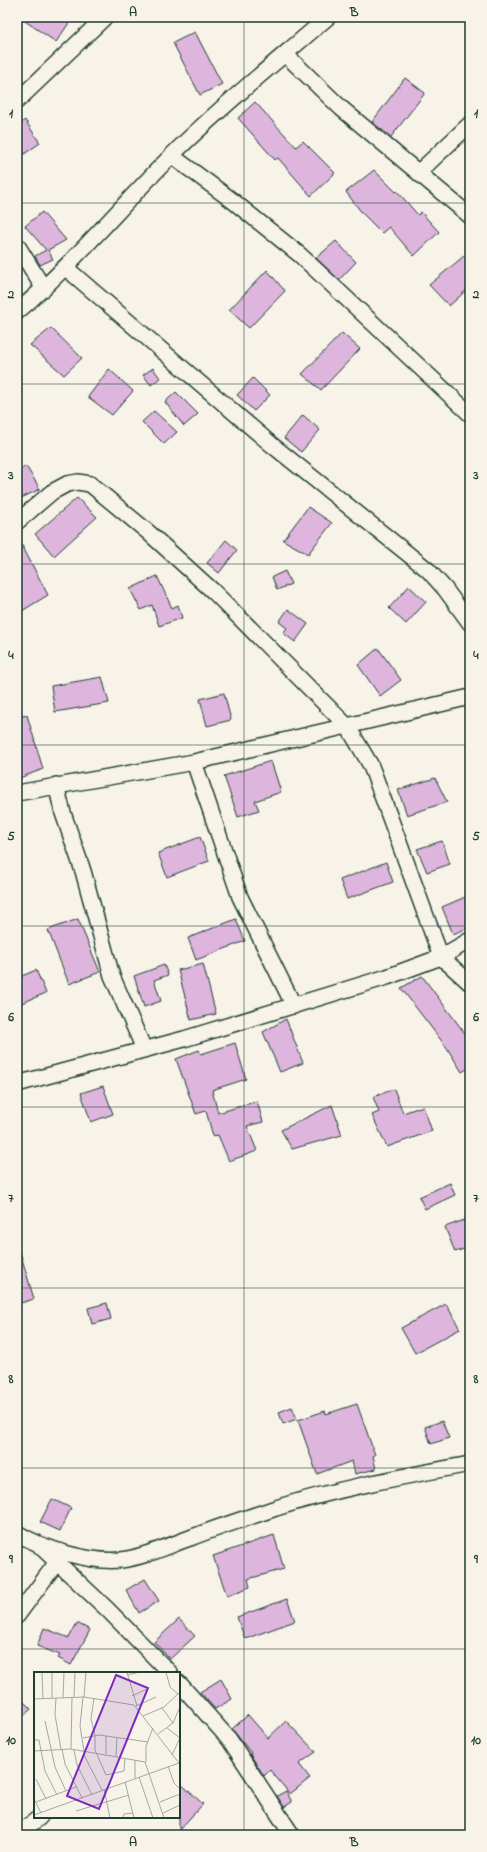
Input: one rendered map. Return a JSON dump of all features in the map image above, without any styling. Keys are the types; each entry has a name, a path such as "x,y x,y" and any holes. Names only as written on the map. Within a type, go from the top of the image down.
{"street":[{"path":"17,101 106,17"},
{"path":"17,312 66,268 172,156 328,17"},
{"path":"285,54 341,108 470,216"},
{"path":"419,172 470,124"},
{"path":"172,156 233,201 300,255 470,414"},
{"path":"17,245 44,289"},
{"path":"66,268 272,445 428,570 445,589 470,623"},
{"path":"17,522 57,490 78,482 90,484 148,532 214,592 348,727 370,764 441,957 470,983"},
{"path":"17,793 194,762 348,727 470,697"},
{"path":"194,762 240,897 294,1006"},
{"path":"56,785 83,871 112,976 144,1049"},
{"path":"17,1084 184,1039 387,977 441,957 470,940"},
{"path":"17,1533 40,1545 99,1560 121,1560 144,1554 196,1535 312,1498 422,1473 470,1464"},
{"path":"40,1545 108,1610 164,1670"},
{"path":"17,1616 57,1562"},
{"path":"180,1684 229,1739 292,1835"},
{"path":"17,1835 39,1818"}],"building":[{"path":"19,17 61,17 69,23 56,42"},
{"path":"195,32 222,84 200,95 173,43"},
{"path":"405,78 425,93 391,137 372,122"},
{"path":"255,102 296,147 303,141 335,173 311,196 278,158 275,160 238,118"},
{"path":"25,120 40,143 17,159 17,126"},
{"path":"374,170 396,192 397,191 418,215 421,212 439,232 414,256 389,227 382,233 362,213 346,192"},
{"path":"42,212 66,240 48,250 53,259 40,265 35,256 46,250 25,226"},
{"path":"336,241 356,262 339,280 316,258"},
{"path":"470,251 470,287 449,306 429,285"},
{"path":"267,270 285,291 249,328 229,310"},
{"path":"51,328 82,358 64,375 30,345"},
{"path":"342,333 360,349 321,390 302,374"},
{"path":"153,368 160,378 151,385 143,375"},
{"path":"109,369 133,391 112,415 88,397"},
{"path":"253,378 270,395 254,411 237,395"},
{"path":"176,392 198,414 184,426 165,402"},
{"path":"154,411 177,432 164,444 142,422"},
{"path":"303,415 320,430 301,452 284,438"},
{"path":"26,466 40,489 17,500 17,472"},
{"path":"77,498 97,517 54,556 35,534"},
{"path":"308,507 332,523 308,554 283,540"},
{"path":"17,536 48,595 17,614"},
{"path":"226,540 237,550 219,573 207,563"},
{"path":"285,571 291,584 277,590 272,577"},
{"path":"157,576 172,608 178,605 182,618 159,626 152,605 141,610 130,589"},
{"path":"409,586 426,602 406,624 389,608"},
{"path":"288,609 308,624 295,642 283,633 287,628 279,622"},
{"path":"378,648 401,680 380,696 358,665"},
{"path":"102,677 109,703 55,712 51,686"},
{"path":"224,693 231,720 207,726 200,699"},
{"path":"27,715 43,769 17,779 17,717"},
{"path":"271,761 281,792 255,801 259,810 238,817 224,776"},
{"path":"435,778 447,802 407,815 398,790"},
{"path":"200,837 209,861 167,877 158,853"},
{"path":"442,841 450,864 427,872 417,849"},
{"path":"386,862 393,882 347,899 340,880"},
{"path":"470,895 470,927 453,934 442,907"},
{"path":"78,919 100,972 69,984 48,930"},
{"path":"236,919 245,941 196,960 188,938"},
{"path":"203,964 216,1014 191,1020 178,970"},
{"path":"164,965 168,975 154,980 161,1001 144,1007 134,976"},
{"path":"36,970 46,993 17,1005 17,978"},
{"path":"422,976 470,1040 470,1067 462,1072 447,1048 401,988"},
{"path":"286,1019 303,1063 280,1072 263,1032"},
{"path":"235,1043 246,1079 212,1090 218,1113 257,1101 263,1122 247,1126 257,1151 229,1161 218,1135 213,1136 206,1111 196,1114 176,1059 199,1050 201,1054"},
{"path":"103,1086 113,1114 91,1122 81,1093"},
{"path":"394,1089 403,1113 423,1106 432,1131 387,1147 372,1115 379,1112 373,1097"},
{"path":"332,1105 342,1135 292,1149 281,1130"},
{"path":"450,1183 455,1195 425,1209 419,1197"},
{"path":"470,1218 470,1247 455,1252 445,1227"},
{"path":"17,1252 20,1252 34,1299 17,1304"},
{"path":"107,1303 111,1319 92,1324 88,1308"},
{"path":"446,1304 460,1329 415,1353 401,1328"},
{"path":"357,1404 375,1455 373,1456 376,1469 355,1474 352,1461 317,1474 298,1420 325,1411 326,1414"},
{"path":"292,1407 297,1419 283,1424 279,1412"},
{"path":"442,1421 449,1438 431,1444 425,1427"},
{"path":"52,1499 71,1508 60,1531 40,1522"},
{"path":"274,1535 284,1569 248,1579 250,1587 227,1596 213,1556"},
{"path":"145,1579 159,1601 139,1613 126,1590"},
{"path":"287,1599 295,1621 245,1639 237,1617"},
{"path":"179,1619 195,1636 170,1659 154,1642"},
{"path":"77,1623 90,1630 71,1665 58,1658 60,1655 37,1646 44,1628 69,1638"},
{"path":"221,1679 232,1699 215,1709 200,1692"},
{"path":"17,1695 31,1709 17,1722"},
{"path":"248,1715 268,1738 286,1721 316,1752 299,1764 310,1778 290,1794 270,1770 264,1776 250,1754 251,1753 232,1729"},
{"path":"180,1783 203,1804 179,1830 180,1818"},
{"path":"286,1791 292,1802 284,1807 277,1796"}]}
